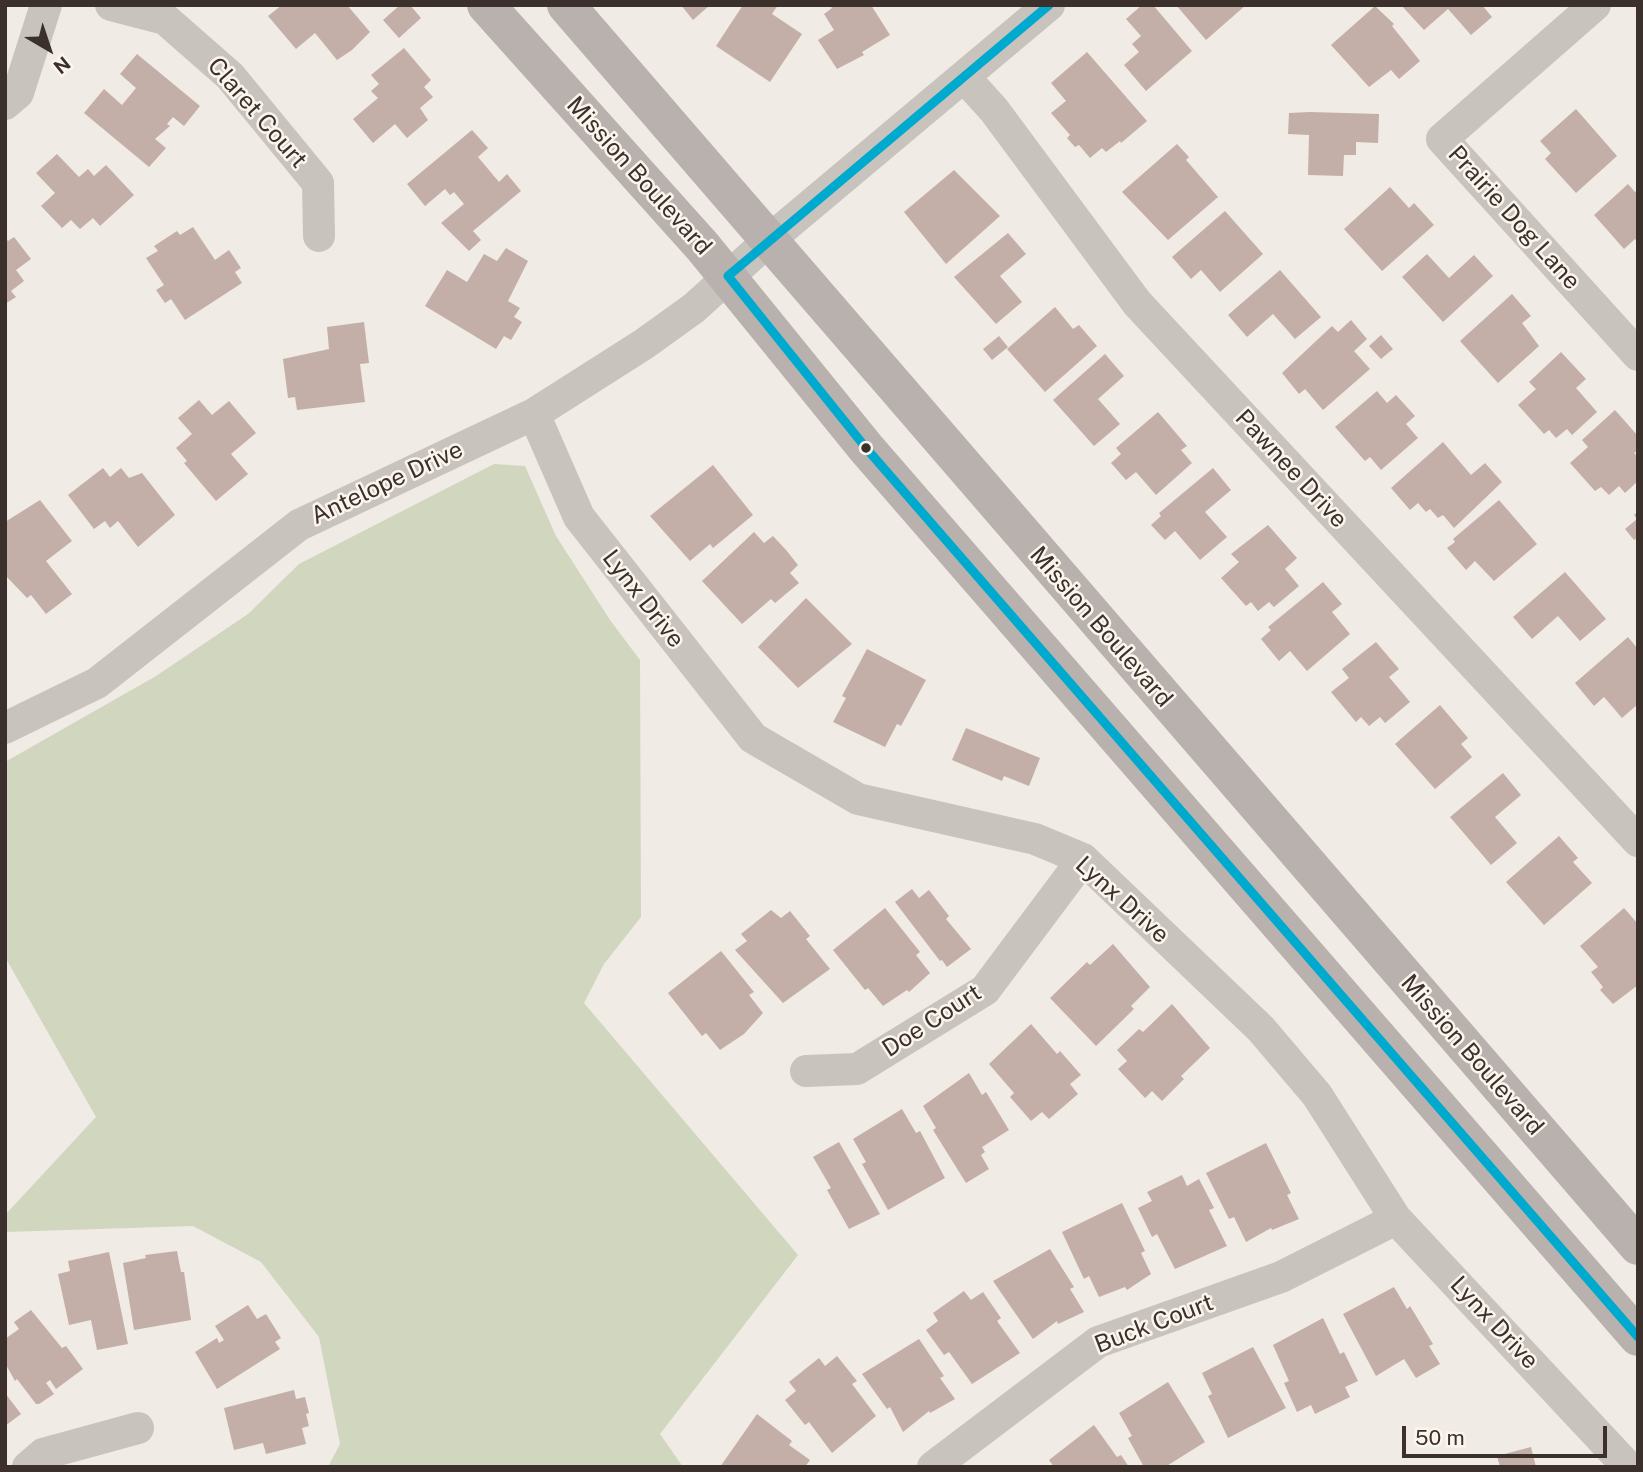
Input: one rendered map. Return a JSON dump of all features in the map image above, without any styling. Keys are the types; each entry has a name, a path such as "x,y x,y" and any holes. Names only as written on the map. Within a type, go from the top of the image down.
{"main road":[{"name":"Mission Boulevard","path":"486,5 728,276 866,448 1638,1337"},
{"name":"Mission Boulevard","path":"566,5 1638,1245"}],"street":[{"path":"5,104 18,93 46,5"},
{"name":"Claret Court","path":"111,5 165,19 230,75 318,183 319,236"},
{"name":"Antelope Drive","path":"5,728 97,684 299,525 534,414 624,358 694,308 769,240 1049,5"},
{"name":"Prairie Dog Lane","path":"1595,5 1442,139 1638,355"},
{"name":"Pawnee Drive","path":"965,78 994,110 1137,303 1638,841"},
{"name":"Lynx Drive","path":"534,414 579,517 753,738 858,799 1035,839 1083,859 1261,1028 1317,1095 1396,1219 1628,1467"},
{"name":"Doe Court","path":"806,1071 857,1069 985,990 1083,859"},
{"name":"Buck Court","path":"933,1467 1098,1342 1281,1277 1396,1219"},
{"path":"29,1467 43,1454 138,1428"}],"green space":[{"path":"494,464 525,466 556,536 610,620 640,660 641,917 604,964 584,1003 798,1255 660,1434 683,1467 328,1467 340,1444 319,1337 261,1262 193,1226 5,1232 5,1215 96,1117 5,957 5,762 156,676 248,614 299,564"}],"building":[{"path":"282,5 347,5 370,32 337,60 315,33 296,49 268,16"},
{"path":"400,5 410,5 421,18 399,38 383,20"},
{"path":"681,5 710,5 693,20"},
{"path":"743,5 778,5 772,14 802,34 770,82 716,46"},
{"path":"830,5 871,5 890,35 862,52 864,55 837,69 818,40 834,30 824,14 832,8"},
{"path":"1142,5 1153,5 1192,51 1146,91 1124,65 1139,52 1132,44 1141,36 1126,19"},
{"path":"1176,5 1246,5 1206,40"},
{"path":"1401,5 1482,5 1492,17 1471,35 1448,9 1424,30"},
{"path":"1375,6 1394,24 1392,26 1420,61 1399,79 1391,70 1369,87 1331,45"},
{"path":"404,48 431,80 424,87 433,97 420,108 428,120 407,138 395,124 373,143 353,119 378,98 371,91 379,84 371,75"},
{"path":"1087,52 1147,121 1121,143 1120,141 1106,152 1102,148 1090,158 1079,145 1075,147 1067,138 1070,135 1051,113 1066,101 1051,83"},
{"path":"137,54 200,106 184,126 173,117 167,124 170,126 155,139 166,148 149,167 84,113 104,89 122,105 136,88 120,74"},
{"path":"1576,109 1617,156 1576,193 1545,159 1551,153 1540,141"},
{"path":"1289,113 1379,114 1378,143 1356,142 1356,155 1344,155 1343,176 1308,175 1309,135 1288,134"},
{"path":"472,130 488,148 478,157 499,182 507,174 521,191 473,231 481,240 469,251 441,223 464,204 454,192 450,195 445,189 425,206 407,184"},
{"path":"1177,144 1189,157 1186,160 1218,197 1168,240 1122,192"},
{"path":"57,154 79,177 88,169 94,176 106,165 134,195 100,226 93,218 80,229 71,220 62,228 41,206 55,193 36,173"},
{"path":"954,170 1000,216 946,264 904,212"},
{"path":"1628,184 1635,192 1638,190 1638,242 1635,239 1624,249 1594,215"},
{"path":"1390,187 1409,208 1414,203 1434,225 1382,271 1344,229"},
{"path":"1225,211 1263,254 1220,292 1201,270 1191,279 1172,257"},
{"path":"193,227 215,260 229,250 241,268 235,272 242,283 185,320 171,299 165,303 156,290 164,285 146,258 158,251 154,246 177,231 180,235"},
{"path":"1008,233 1026,254 1000,276 1022,302 996,324 954,277"},
{"path":"5,237 8,241 14,237 31,259 16,270 24,281 11,291 16,297 5,304"},
{"path":"506,248 528,261 508,301 520,308 514,317 522,322 511,340 504,336 496,349 425,306 447,270 467,282 484,254 497,261"},
{"path":"1427,254 1449,278 1474,255 1493,276 1443,322 1402,277"},
{"path":"1280,270 1321,317 1295,339 1273,314 1247,337 1228,315"},
{"path":"1512,294 1531,316 1522,323 1539,346 1498,383 1460,341"},
{"path":"1055,307 1073,329 1079,325 1097,346 1045,392 1007,349"},
{"path":"1351,320 1367,339 1354,351 1370,369 1323,410 1305,389 1299,394 1282,373 1332,326 1338,332"},
{"path":"364,322 369,363 360,364 365,402 297,410 295,397 288,398 283,359 329,349 327,327"},
{"path":"1381,335 1393,349 1381,359 1369,346"},
{"path":"999,336 1008,347 992,360 983,349"},
{"path":"1561,352 1586,379 1576,388 1597,412 1572,435 1567,429 1556,438 1549,430 1544,434 1518,405 1536,389 1529,382"},
{"path":"1105,354 1124,376 1098,399 1120,424 1094,446 1053,400"},
{"path":"1377,391 1387,403 1396,395 1415,416 1406,424 1418,438 1381,470 1370,457 1365,461 1335,427"},
{"path":"199,400 212,415 229,401 256,433 231,454 248,474 216,501 184,463 187,461 176,448 192,434 178,418"},
{"path":"1615,410 1638,436 1638,450 1634,453 1638,457 1638,481 1625,493 1619,486 1609,495 1601,487 1595,491 1570,463 1588,447 1582,440"},
{"path":"1158,412 1187,446 1181,450 1192,463 1156,495 1136,472 1126,480 1111,463 1121,454 1116,448"},
{"path":"1443,442 1471,475 1485,463 1502,482 1454,528 1443,515 1438,518 1430,509 1426,512 1418,503 1410,510 1391,488"},
{"path":"713,465 753,515 713,548 710,544 690,561 650,516"},
{"path":"103,468 110,477 121,468 129,478 142,473 175,515 138,547 118,521 110,528 105,521 94,529 68,495"},
{"path":"1213,468 1231,490 1205,512 1227,537 1200,560 1175,531 1165,540 1151,525 1161,516 1159,513"},
{"path":"40,500 72,541 46,561 72,594 46,614 31,595 27,598 5,575 5,522"},
{"path":"1499,500 1537,544 1494,581 1475,561 1466,570 1447,548 1455,542 1453,539"},
{"path":"1638,511 1638,537 1634,540 1625,529 1637,519 1634,515"},
{"path":"1268,525 1297,558 1285,569 1299,586 1274,607 1269,602 1258,611 1251,602 1246,606 1221,578 1239,562 1231,554"},
{"path":"754,532 764,543 773,536 786,550 798,565 790,573 799,583 775,603 771,599 742,624 702,581"},
{"path":"1565,572 1606,619 1580,641 1558,616 1532,639 1513,617"},
{"path":"1323,582 1342,604 1332,612 1350,634 1307,671 1290,651 1279,661 1261,639 1271,630 1268,627"},
{"path":"806,598 852,644 798,688 758,647"},
{"path":"1628,637 1638,649 1638,704 1622,718 1604,697 1594,706 1575,683"},
{"path":"1376,642 1399,669 1389,677 1410,702 1385,723 1380,717 1369,726 1361,717 1356,722 1331,692 1349,678 1342,669"},
{"path":"867,649 926,680 901,726 897,724 885,747 833,722 846,698 842,696"},
{"path":"1440,705 1468,738 1461,744 1472,757 1435,789 1395,744"},
{"path":"966,728 1040,758 1029,786 1004,776 1002,781 952,760"},
{"path":"1503,773 1521,795 1495,817 1517,843 1491,865 1450,817"},
{"path":"1559,836 1578,858 1573,862 1592,883 1544,925 1506,882"},
{"path":"912,889 919,898 929,890 949,916 946,919 971,949 947,967 895,902"},
{"path":"885,908 920,952 916,955 930,973 909,992 907,990 883,1006 868,988 865,990 833,950"},
{"path":"1624,908 1638,924 1638,985 1613,1004 1600,990 1603,987 1591,972 1598,967 1580,946"},
{"path":"771,910 781,918 790,911 810,936 806,939 830,969 783,1003 735,950 747,941 741,934"},
{"path":"1113,944 1150,987 1131,1006 1134,1009 1096,1046 1050,998 1087,962 1090,965"},
{"path":"721,951 754,992 749,995 763,1013 744,1034 720,1050 706,1033 702,1036 668,993"},
{"path":"1172,1004 1210,1048 1181,1076 1184,1079 1162,1101 1152,1091 1145,1098 1118,1069 1127,1061 1117,1050 1139,1029 1143,1032"},
{"path":"1031,1024 1057,1054 1060,1051 1081,1075 1070,1084 1078,1094 1049,1119 1042,1112 1031,1121 1010,1097 1014,1093 989,1064"},
{"path":"969,1073 982,1095 986,1092 1009,1130 982,1147 985,1152 981,1155 989,1169 966,1183 933,1130 936,1128 923,1106"},
{"path":"902,1109 916,1133 920,1131 945,1178 888,1210 862,1164 866,1162 853,1139"},
{"path":"839,1142 880,1214 849,1229 827,1190 831,1188 813,1157"},
{"path":"1266,1143 1291,1193 1287,1195 1299,1219 1272,1230 1271,1228 1246,1242 1234,1217 1229,1219 1206,1173"},
{"path":"1182,1175 1187,1186 1199,1179 1214,1208 1209,1210 1227,1246 1175,1269 1157,1234 1152,1237 1138,1208 1152,1201 1147,1192"},
{"path":"1122,1203 1145,1251 1141,1253 1151,1274 1127,1290 1125,1287 1099,1297 1089,1276 1084,1279 1062,1232"},
{"path":"1050,1249 1074,1287 1070,1289 1084,1312 1058,1324 1057,1321 1033,1339 993,1281"},
{"path":"177,1251 181,1272 184,1272 191,1320 134,1330 123,1263 146,1258 145,1255"},
{"path":"109,1252 128,1344 97,1350 91,1320 69,1325 58,1274 70,1271 68,1261"},
{"path":"1394,1287 1407,1309 1410,1306 1433,1344 1429,1346 1440,1364 1416,1378 1404,1359 1376,1376 1343,1314"},
{"path":"964,1291 971,1300 983,1292 1001,1318 997,1321 1020,1353 972,1384 949,1352 944,1355 926,1330 938,1321 933,1313"},
{"path":"248,1305 257,1319 266,1314 281,1338 275,1342 280,1349 217,1389 195,1352 217,1338 219,1343 224,1340 215,1326"},
{"path":"31,1310 62,1348 66,1346 83,1369 56,1389 50,1380 46,1383 54,1394 39,1404 36,1404 17,1379 15,1381 5,1363 5,1339 19,1329 14,1322"},
{"path":"1323,1318 1340,1354 1344,1352 1358,1381 1345,1387 1350,1397 1315,1414 1311,1405 1297,1412 1284,1383 1289,1381 1273,1345"},
{"path":"919,1339 944,1376 940,1378 955,1399 930,1413 929,1411 903,1432 890,1407 887,1409 862,1374"},
{"path":"1253,1347 1286,1408 1228,1438 1208,1396 1212,1394 1202,1373"},
{"path":"837,1356 857,1381 852,1384 876,1416 832,1453 809,1422 805,1425 785,1400 796,1391 789,1382 819,1358 825,1366"},
{"path":"1168,1382 1205,1442 1165,1467 1144,1467 1128,1438 1132,1436 1119,1413"},
{"path":"294,1390 296,1399 305,1397 309,1413 306,1414 309,1426 302,1428 306,1444 266,1454 263,1443 234,1450 224,1408"},
{"path":"5,1393 21,1414 5,1426"},
{"path":"757,1414 792,1441 789,1445 810,1460 805,1467 720,1467"},
{"path":"1094,1425 1117,1457 1121,1455 1129,1467 1054,1467 1049,1460"},
{"path":"1531,1447 1536,1467 1500,1467 1497,1456"}],"transit line":[{"path":"1049,5 728,276 866,448 1638,1337"}]}
